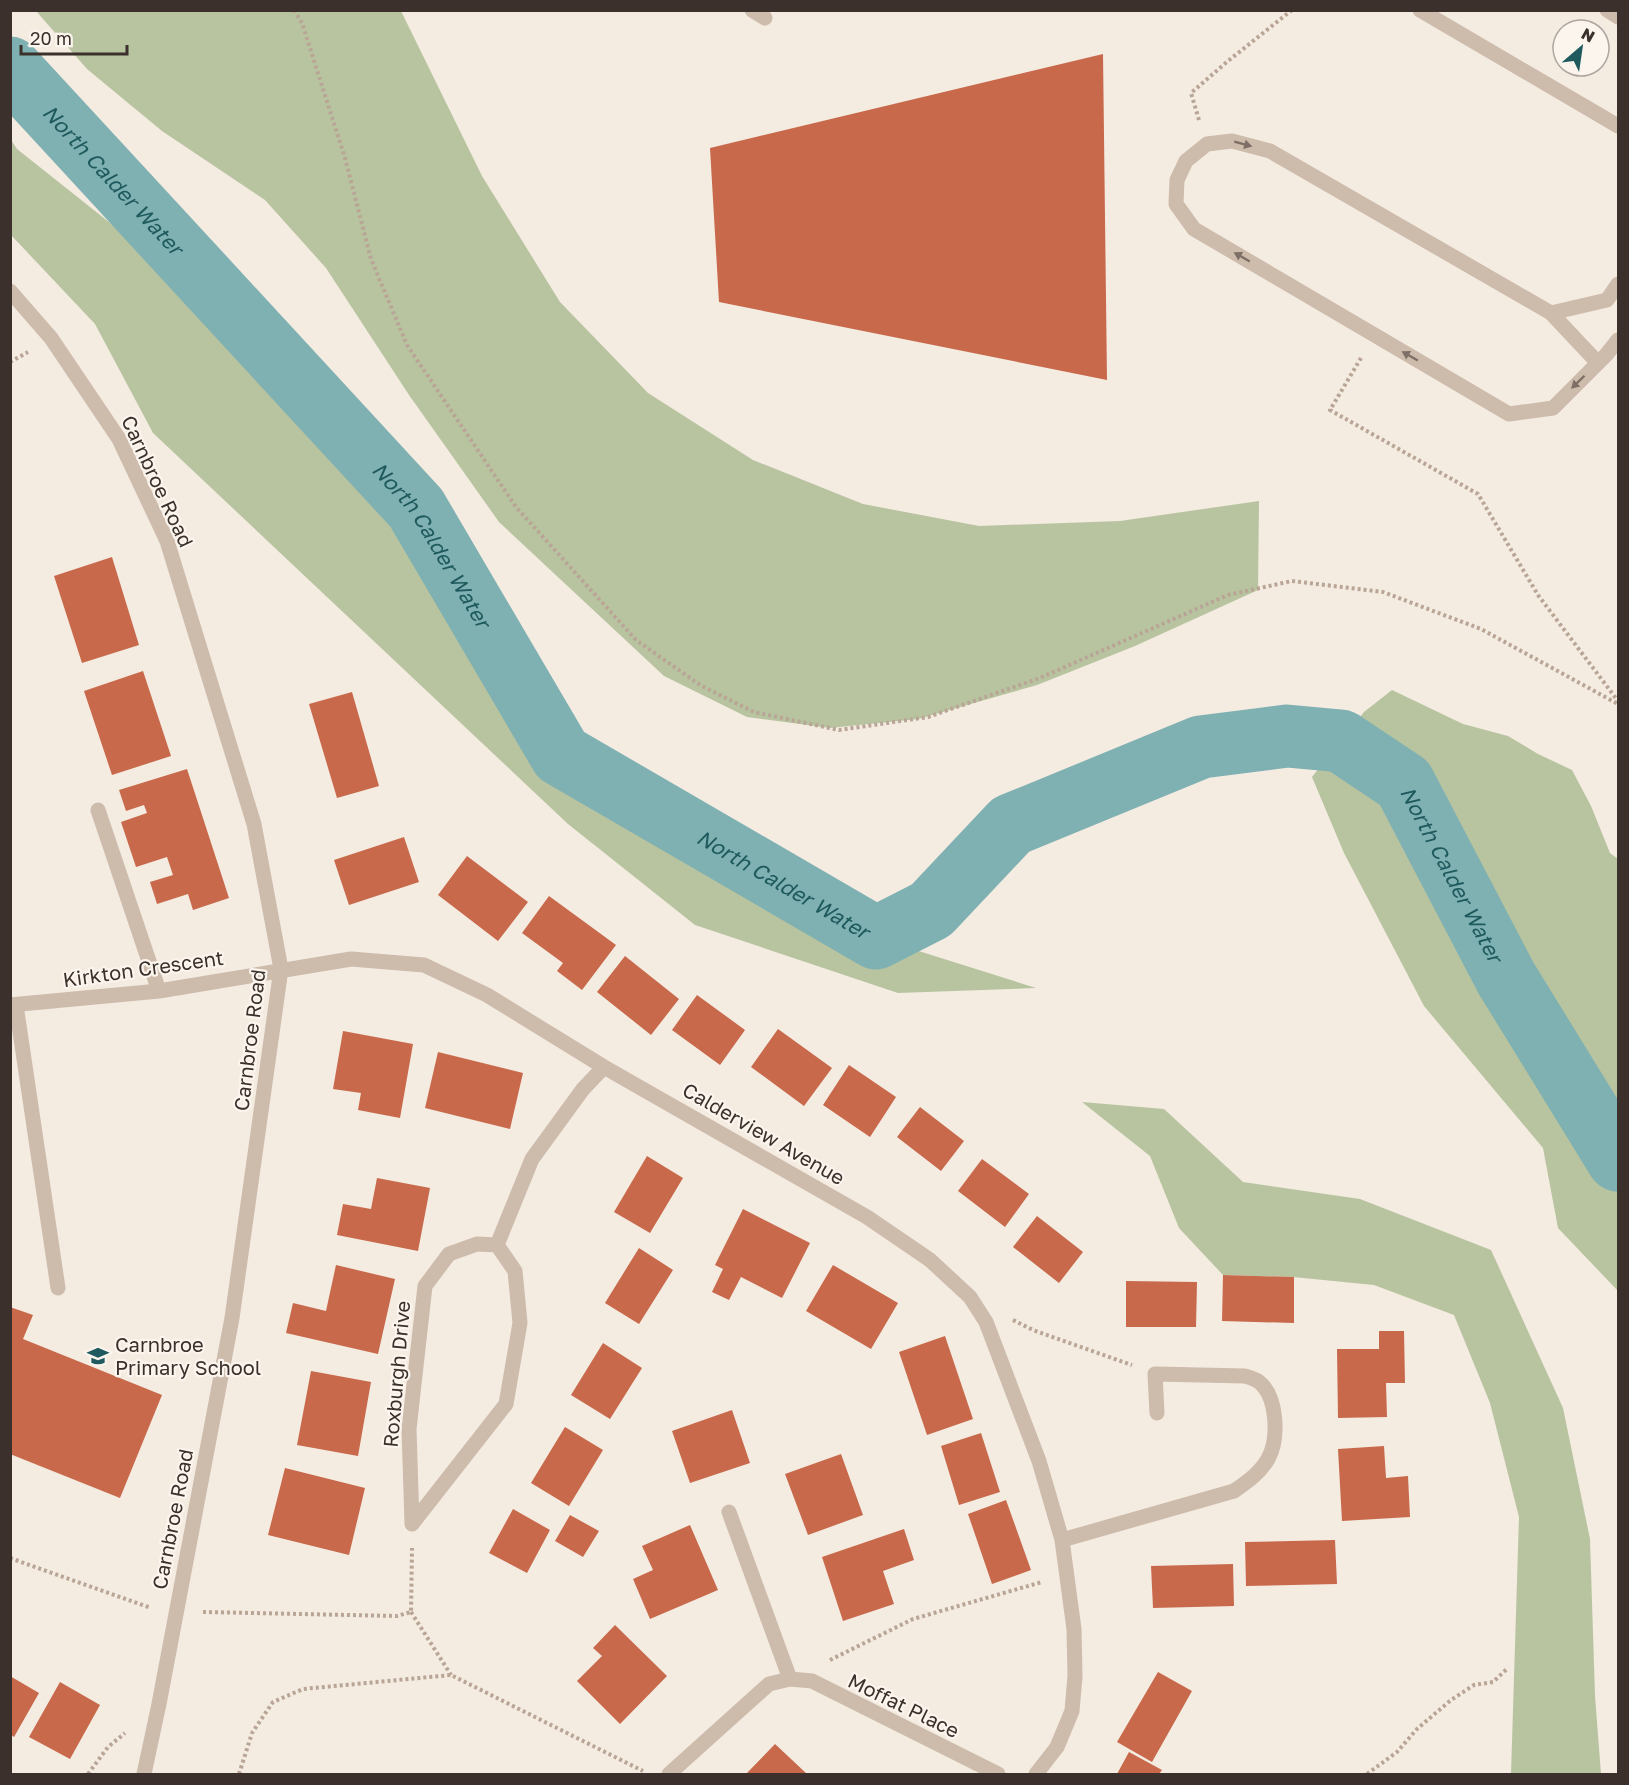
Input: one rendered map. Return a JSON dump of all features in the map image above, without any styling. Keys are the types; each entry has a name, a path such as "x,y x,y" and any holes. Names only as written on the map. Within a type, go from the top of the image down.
{"street":[{"path":"1420,10 1618,126"},
{"path":"1607,10 1618,17"},
{"path":"1598,363 1551,313 1270,151 1232,141 1207,144 1186,161 1177,180 1176,204 1194,229 1509,414 1552,408 1598,363 1618,340"},
{"path":"1551,313 1607,300 1618,284"},
{"name":"Carnbroe Road","path":"10,291 51,338 119,439 167,541 254,824 281,969 232,1317 144,1774"},
{"path":"98,810 159,991"},
{"name":"Calderview Avenue","path":"281,969 351,959 424,964 487,995 604,1067 867,1217 930,1260 970,1297 986,1322 1039,1461 1062,1540 1069,1576 1074,1629 1075,1676 1072,1712 1057,1747 1036,1774"},
{"name":"Kirkton Crescent","path":"13,1005 159,991 281,969"},
{"path":"13,1005 58,1288"},
{"path":"412,1524 506,1404 520,1323 515,1270 496,1245 532,1159 583,1089 604,1067"},
{"name":"Roxburgh Drive","path":"412,1524 409,1429 425,1286 449,1254 477,1244 496,1245"},
{"path":"1062,1540 1234,1491 1253,1478 1268,1460 1275,1437 1274,1413 1267,1391 1257,1381 1245,1376 1155,1374 1157,1413"},
{"path":"669,1774 769,1684 789,1679 729,1512"},
{"name":"Moffat Place","path":"789,1679 812,1682 998,1774"}],"path":[{"path":"294,10 302,22 341,146 371,259 407,345 516,507 636,640 700,685 754,712 839,730 928,717 1040,678 1228,595 1292,581 1383,592 1470,625 1618,702"},
{"path":"1207,144 1191,93 1292,10"},
{"path":"1375,336 1330,410 1478,494 1538,595 1618,702"},
{"path":"1012,1319 1033,1330 1155,1374"},
{"path":"412,1524 411,1612 451,1675 649,1774"},
{"path":"10,1558 176,1614 397,1616 411,1612"},
{"path":"789,1679 913,1619 1053,1578 1069,1576"},
{"path":"1367,1774 1397,1752 1417,1729 1451,1700 1474,1685 1493,1682 1508,1668"},
{"path":"239,1774 252,1733 273,1702 303,1689 451,1675"},
{"path":"88,1774 108,1747 159,1704"}],"green space":[{"path":"36,11 401,11 482,176 560,302 648,393 753,460 863,504 979,526 1120,521 1259,501 1258,590 1135,646 1037,685 918,719 830,728 747,717 664,676 499,522 409,395 326,268 265,200 162,131 87,69"},
{"path":"11,140 17,149 153,257 378,483 514,715 697,849 817,919 1036,988 898,993 695,925 568,824 153,433 95,324 11,235"},
{"path":"1392,690 1463,724 1508,736 1538,754 1572,770 1591,806 1610,853 1618,859 1618,1291 1558,1228 1543,1148 1424,1006 1344,853 1312,777 1364,712"},
{"path":"1082,1102 1164,1109 1243,1182 1360,1199 1491,1250 1563,1408 1590,1539 1595,1696 1601,1774 1511,1774 1519,1517 1490,1403 1454,1315 1374,1285 1293,1277 1223,1275 1179,1228 1150,1156"}],"building":[{"path":"1103,54 1107,380 719,302 710,148"},
{"path":"112,557 139,645 82,663 54,576"},
{"path":"143,671 171,756 112,775 84,691"},
{"path":"352,692 379,786 337,798 309,704"},
{"path":"187,769 229,898 193,910 188,894 157,904 150,882 173,875 167,857 136,867 121,822 147,813 144,805 126,811 119,790"},
{"path":"404,837 419,882 349,905 334,860"},
{"path":"467,856 528,902 498,941 438,895"},
{"path":"549,896 616,945 582,990 557,971 563,963 522,933"},
{"path":"625,956 679,999 651,1035 597,992"},
{"path":"697,995 745,1030 720,1065 672,1030"},
{"path":"778,1029 832,1068 804,1106 751,1067"},
{"path":"343,1031 413,1044 400,1118 358,1110 361,1093 333,1089"},
{"path":"438,1052 523,1073 510,1129 425,1108"},
{"path":"849,1065 896,1097 870,1137 823,1105"},
{"path":"920,1107 964,1141 941,1171 897,1137"},
{"path":"647,1156 683,1178 650,1233 614,1212"},
{"path":"982,1159 1029,1194 1005,1227 958,1191"},
{"path":"377,1178 430,1188 418,1251 337,1235 343,1204 371,1209"},
{"path":"743,1209 810,1243 782,1298 741,1277 729,1300 712,1292 723,1269 715,1265"},
{"path":"1037,1216 1083,1252 1059,1283 1013,1247"},
{"path":"639,1248 673,1270 639,1324 605,1303"},
{"path":"336,1265 395,1279 378,1354 286,1333 293,1303 326,1311"},
{"path":"833,1265 898,1303 871,1349 806,1311"},
{"path":"1223,1275 1294,1277 1294,1323 1222,1321"},
{"path":"1126,1281 1197,1282 1196,1327 1126,1327"},
{"path":"10,1307 33,1315 23,1339 162,1395 120,1498 10,1454"},
{"path":"1379,1331 1404,1331 1405,1383 1386,1383 1387,1417 1338,1418 1337,1349 1379,1349"},
{"path":"945,1336 973,1419 927,1435 899,1352"},
{"path":"603,1343 642,1368 610,1419 571,1395"},
{"path":"311,1371 371,1382 358,1456 297,1445"},
{"path":"732,1410 750,1463 690,1483 672,1431"},
{"path":"565,1427 603,1450 569,1506 531,1483"},
{"path":"981,1433 1000,1492 959,1505 941,1446"},
{"path":"1384,1446 1386,1478 1408,1476 1410,1517 1342,1521 1338,1449"},
{"path":"841,1454 863,1515 808,1535 785,1474"},
{"path":"285,1468 365,1488 349,1555 268,1535"},
{"path":"1006,1500 1031,1570 992,1584 968,1514"},
{"path":"513,1509 550,1530 527,1573 489,1553"},
{"path":"570,1515 599,1531 583,1557 555,1541"},
{"path":"690,1525 718,1590 650,1619 633,1579 653,1570 642,1546"},
{"path":"904,1529 914,1560 883,1571 894,1604 843,1621 822,1557"},
{"path":"1335,1540 1337,1584 1246,1586 1245,1542"},
{"path":"1233,1564 1234,1606 1153,1608 1151,1566"},
{"path":"615,1625 667,1676 620,1724 577,1681 602,1656 593,1648"},
{"path":"1158,1672 1192,1691 1152,1762 1117,1742"},
{"path":"10,1676 39,1693 14,1737 10,1734"},
{"path":"60,1682 100,1705 70,1759 29,1737"},
{"path":"775,1744 807,1774 746,1774"},
{"path":"1129,1752 1162,1770 1159,1774 1117,1774"}],"waterway":[{"name":"North Calder Water","path":"10,68 416,508 561,755 876,938 931,910 1011,825 1201,747 1287,736 1341,741 1404,783 1506,978 1618,1160"}],"place":[{"name":"Carnbroe Primary School","path":"98,1356"}]}
